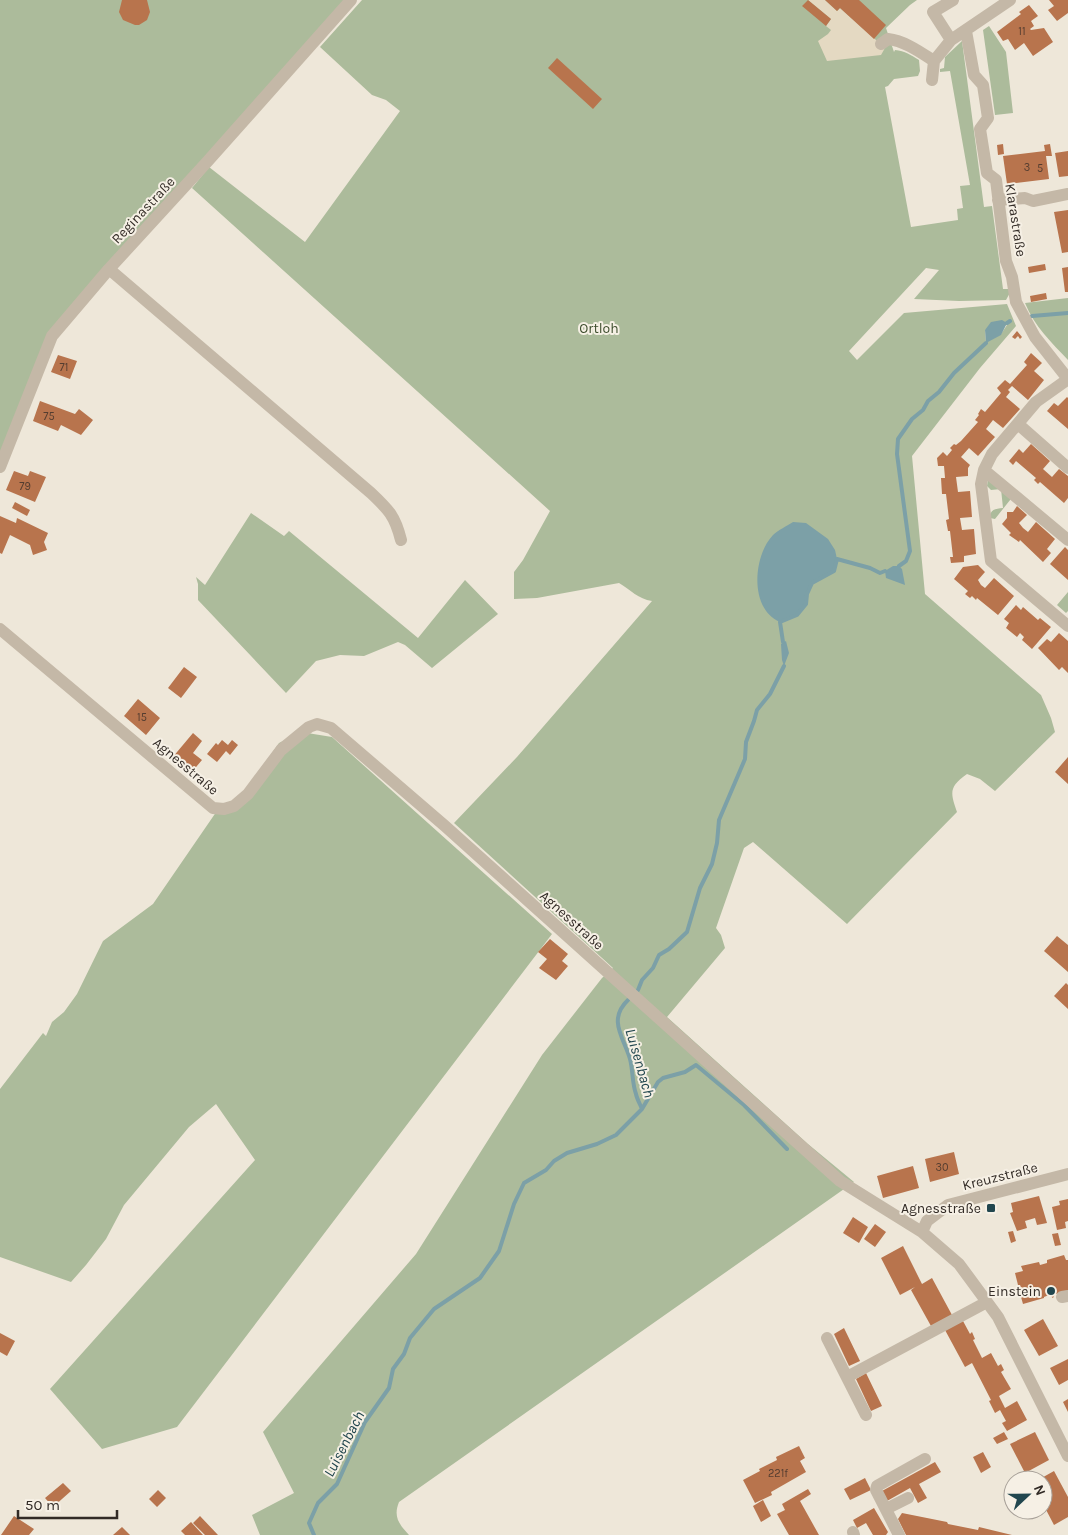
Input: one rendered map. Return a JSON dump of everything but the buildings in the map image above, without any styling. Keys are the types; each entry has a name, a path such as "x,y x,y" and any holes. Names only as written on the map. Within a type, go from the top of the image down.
{"street":[{"name":"Reginastraße","path":"0,467 52,336 109,269 352,0"},
{"path":"952,40 933,12 953,0"},
{"path":"932,80 934,61 952,40 1010,0"},
{"name":"Klarastraße","path":"966,31 974,75 983,85 988,118 980,129 987,173 996,180 1006,261 1012,277 1016,302 1035,336 1068,379"},
{"path":"881,44 888,39 896,40 934,61"},
{"path":"998,200 1025,198 1033,201 1068,194"},
{"path":"109,269 371,493 389,510 397,523 401,540"},
{"path":"1068,379 1036,402 992,454 984,470 981,484 991,561 1068,626"},
{"path":"1018,424 1068,468"},
{"path":"984,470 1068,540"},
{"name":"Agnesstraße","path":"0,629 213,808 224,810 234,806 248,794 281,750 309,727 317,724 331,728 445,826 840,1181 922,1232 959,1264 998,1316 1068,1454"},
{"name":"Kreuzstraße","path":"922,1232 927,1221 948,1205 1068,1174"},
{"path":"847,1377 987,1302"},
{"path":"828,1338 866,1415"},
{"path":"899,1535 876,1490 877,1486 925,1459"},
{"path":"886,1509 908,1498"}],"green space":[{"path":"0,0 348,0 49,335 0,460"},
{"name":"Ortloh","path":"362,0 917,0 886,28 894,52 895,50 902,51 919,60 920,71 918,76 894,79 885,87 911,227 958,220 957,209 963,208 960,186 970,185 950,71 940,72 940,69 944,68 945,57 962,41 984,207 992,206 1003,289 1012,289 1006,300 959,301 914,299 939,270 926,268 849,351 857,360 904,313 1007,304 1016,326 980,368 912,456 925,594 1041,695 1055,732 995,791 980,779 967,774 961,779 954,786 952,795 957,812 847,924 753,842 744,848 716,928 721,935 725,948 667,1017 808,1144 854,1182 399,1502 397,1507 398,1520 409,1535 260,1535 252,1515 294,1493 263,1432 416,1254 542,1055 602,978 613,968 454,823 517,757 652,601 639,596 619,583 537,598 514,599 514,572 523,560 550,511 192,188 209,167 305,242 400,111 386,100 372,95 320,47","holes":["1007,325 1001,334 986,342 985,330"]},
{"path":"989,26 1006,52 1013,113 995,115 983,30"},
{"path":"1068,298 1068,360 1038,327 1025,303"},
{"path":"988,479 1014,495 995,519 990,518 992,511 1003,508 1001,489 991,490 987,486"},
{"path":"251,513 284,536 289,531 418,638 465,580 498,614 432,668 405,645 398,642 364,656 340,655 316,661 286,693 198,600 196,577 205,585"},
{"path":"1068,592 1068,611 1066,613 1057,605"},
{"path":"301,732 332,737 552,934 177,1427 102,1449 50,1389 255,1160 216,1104 189,1127 124,1205 106,1239 71,1282 0,1257 0,1089 43,1033 46,1036 52,1022 64,1012 77,994 103,941 153,904 221,805 232,811 279,743"}],"shaded area":[{"path":"808,0 825,0 837,11 840,8 885,48 881,55 827,61 818,41 831,30 826,26 831,19"}],"water":[{"path":"1002,320 1007,323 1001,335 986,343 985,330 991,322"},
{"path":"793,522 806,523 828,539 835,550 837,559 834,571 812,583 807,594 806,604 797,615 780,622 770,615 763,606 757,582 758,568 766,544 773,535"},
{"path":"893,566 899,566 902,569 905,585 886,578 885,571"},
{"path":"786,641 789,653 784,666 781,644"}],"waterway":[{"path":"1032,316 1068,313"},
{"path":"899,566 906,561 910,551 897,454 898,439 912,419 923,410 928,401 986,343"},
{"path":"783,642 780,622 797,615 806,604 807,594 812,583 834,571 837,559 870,568 880,573 885,571"},
{"path":"638,990 642,980 653,968 659,955 669,949 687,932 700,888 712,864 717,843 719,820 745,759 746,742 757,710 770,694 784,666"},
{"name":"Luisenbach","path":"314,1535 309,1523 318,1503 337,1484 365,1422 389,1388 393,1369 404,1354 410,1338 434,1309 480,1278 499,1251 514,1204 524,1183 546,1170 554,1161 567,1153 597,1144 616,1135 642,1109 637,1098 630,1059 618,1022 622,1007 628,1000"},
{"path":"642,1109 658,1082 663,1078 685,1072 696,1065 744,1105 787,1149"}],"place":[{"name":"Agnesstraße","path":"991,1208"},
{"name":"Einstein","path":"1051,1291"}]}
